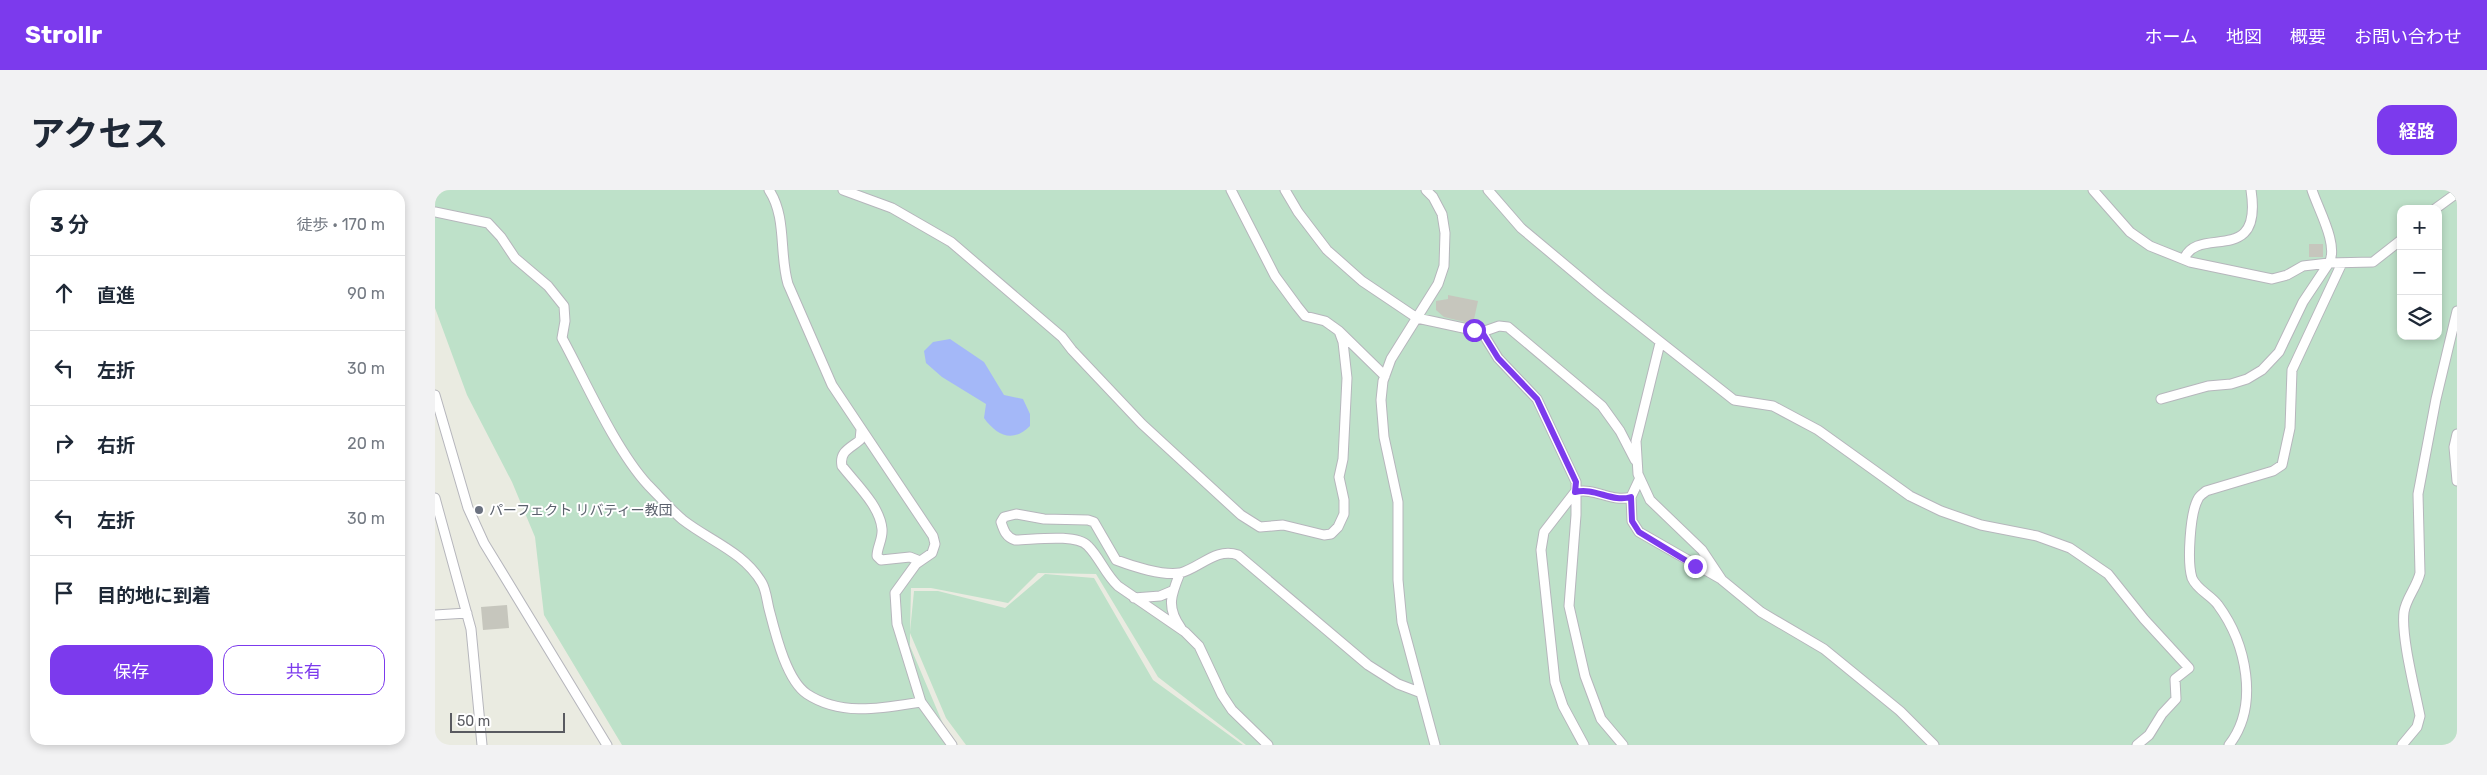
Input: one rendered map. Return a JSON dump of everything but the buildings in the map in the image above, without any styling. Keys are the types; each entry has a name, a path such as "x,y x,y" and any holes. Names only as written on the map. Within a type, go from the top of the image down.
{"lane":[{"path":"769,190 780,215 783,270 787,284 832,385 933,536 935,544 932,553 920,561 895,593 897,624 921,702 952,745"},
{"path":"843,190 892,208 951,242 1062,337 1142,424 1241,516 1260,527 1283,526 1324,535 1331,534 1338,527 1344,514 1344,500 1339,477 1343,458 1347,378 1343,342 1339,331"},
{"path":"1231,190 1275,276 1305,316 1325,322 1339,331 1385,376"},
{"path":"1285,190 1298,212 1327,250 1362,281 1417,318 1482,332 1499,326 1508,327 1585,391 1612,418 1635,460"},
{"path":"1426,190 1433,196 1441,214 1445,233 1444,266 1438,284 1391,358 1385,376 1381,400 1384,437 1398,502 1398,580 1401,622 1435,745"},
{"path":"1487,190 1521,228 1733,400 1773,406 1818,430 1910,496 1941,511 1981,525 2037,536 2070,548 2108,574 2144,619 2189,668 2175,679 2176,699 2171,707 2162,714 2149,735 2137,745"},
{"path":"2093,190 2130,232 2150,246 2184,259 2272,279 2287,275 2303,266 2329,263 2373,262 2397,243"},
{"path":"2184,259 2191,248 2200,244 2228,242 2242,234 2249,227 2252,215 2251,190"},
{"path":"2161,399 2208,386 2231,384 2247,380 2262,370 2279,352 2303,302 2333,255 2332,245 2312,190"},
{"path":"2440,205 2457,193"},
{"path":"435,212 488,223 501,237 515,258 548,286 564,306 565,321 562,338 620,445 647,483 683,520 732,552 750,567 763,585 777,640 789,670 805,693 828,705 849,709 885,708 921,702"},
{"path":"2229,745 2240,724 2245,707 2244,662 2230,621 2216,602 2193,580 2189,554 2195,510 2198,498 2206,491 2273,471 2282,465 2290,428 2292,370 2343,263"},
{"path":"2402,745 2417,727 2420,716 2404,621 2407,603 2418,584 2420,573 2418,494 2436,399 2457,312"},
{"path":"1482,332 1498,358 1537,399 1576,482 1576,515 1569,606 1585,676 1601,719 1623,745"},
{"path":"1660,342 1636,441 1635,460 1639,480 1650,500 1703,550 1722,580"},
{"path":"435,395 465,500 484,543 607,745"},
{"path":"861,430 860,440 847,449 841,460 842,466 878,515 882,537 877,556 881,560 910,557 920,561"},
{"path":"2457,434 2454,447 2457,481"},
{"path":"1639,480 1631,497 1632,521 1639,532 1722,580 1761,612 1824,649 1900,710 1933,745"},
{"path":"1584,745 1563,706 1555,682 1541,550 1544,532 1575,492 1589,490 1610,497 1623,499 1631,497"},
{"path":"435,498 471,629 482,745"},
{"path":"1183,630 1134,598 1108,578 1087,545 1077,540 1065,539 1015,540 1008,537 1003,529 1001,522 1004,517 1016,514 1044,519 1088,520 1099,527 1116,560 1133,567 1180,573 1218,555 1229,552 1238,555 1368,665 1398,684 1419,692"},
{"path":"1180,573 1173,591 1171,607 1176,621 1199,646 1222,695 1232,710 1268,745"},
{"path":"1134,598 1160,596 1173,591"},
{"path":"435,616 467,613"}],"green space":[{"path":"435,190 2457,190 2457,745 1246,745 1158,677 1096,574 1038,573 1008,603 931,588 911,588 910,632 914,591 938,591 1005,608 1045,574 1094,578 1153,680 1243,745 966,745 946,718 910,633 910,646 946,731 956,745 622,745 544,615 535,537 512,482 467,395 435,308"}],"water":[{"path":"950,339 984,362 1004,395 1023,399 1030,414 1030,426 1024,431 1011,436 1000,433 984,418 986,404 942,377 926,363 924,351 933,342"}],"place":[{"name":"パーフェクト リバティー教団","path":"479,510"}],"route":[{"path":"1474,330 1482,332 1498,358 1537,399 1576,482 1575,492 1589,490 1610,497 1623,499 1631,497 1632,521 1639,532 1695,566"}]}
